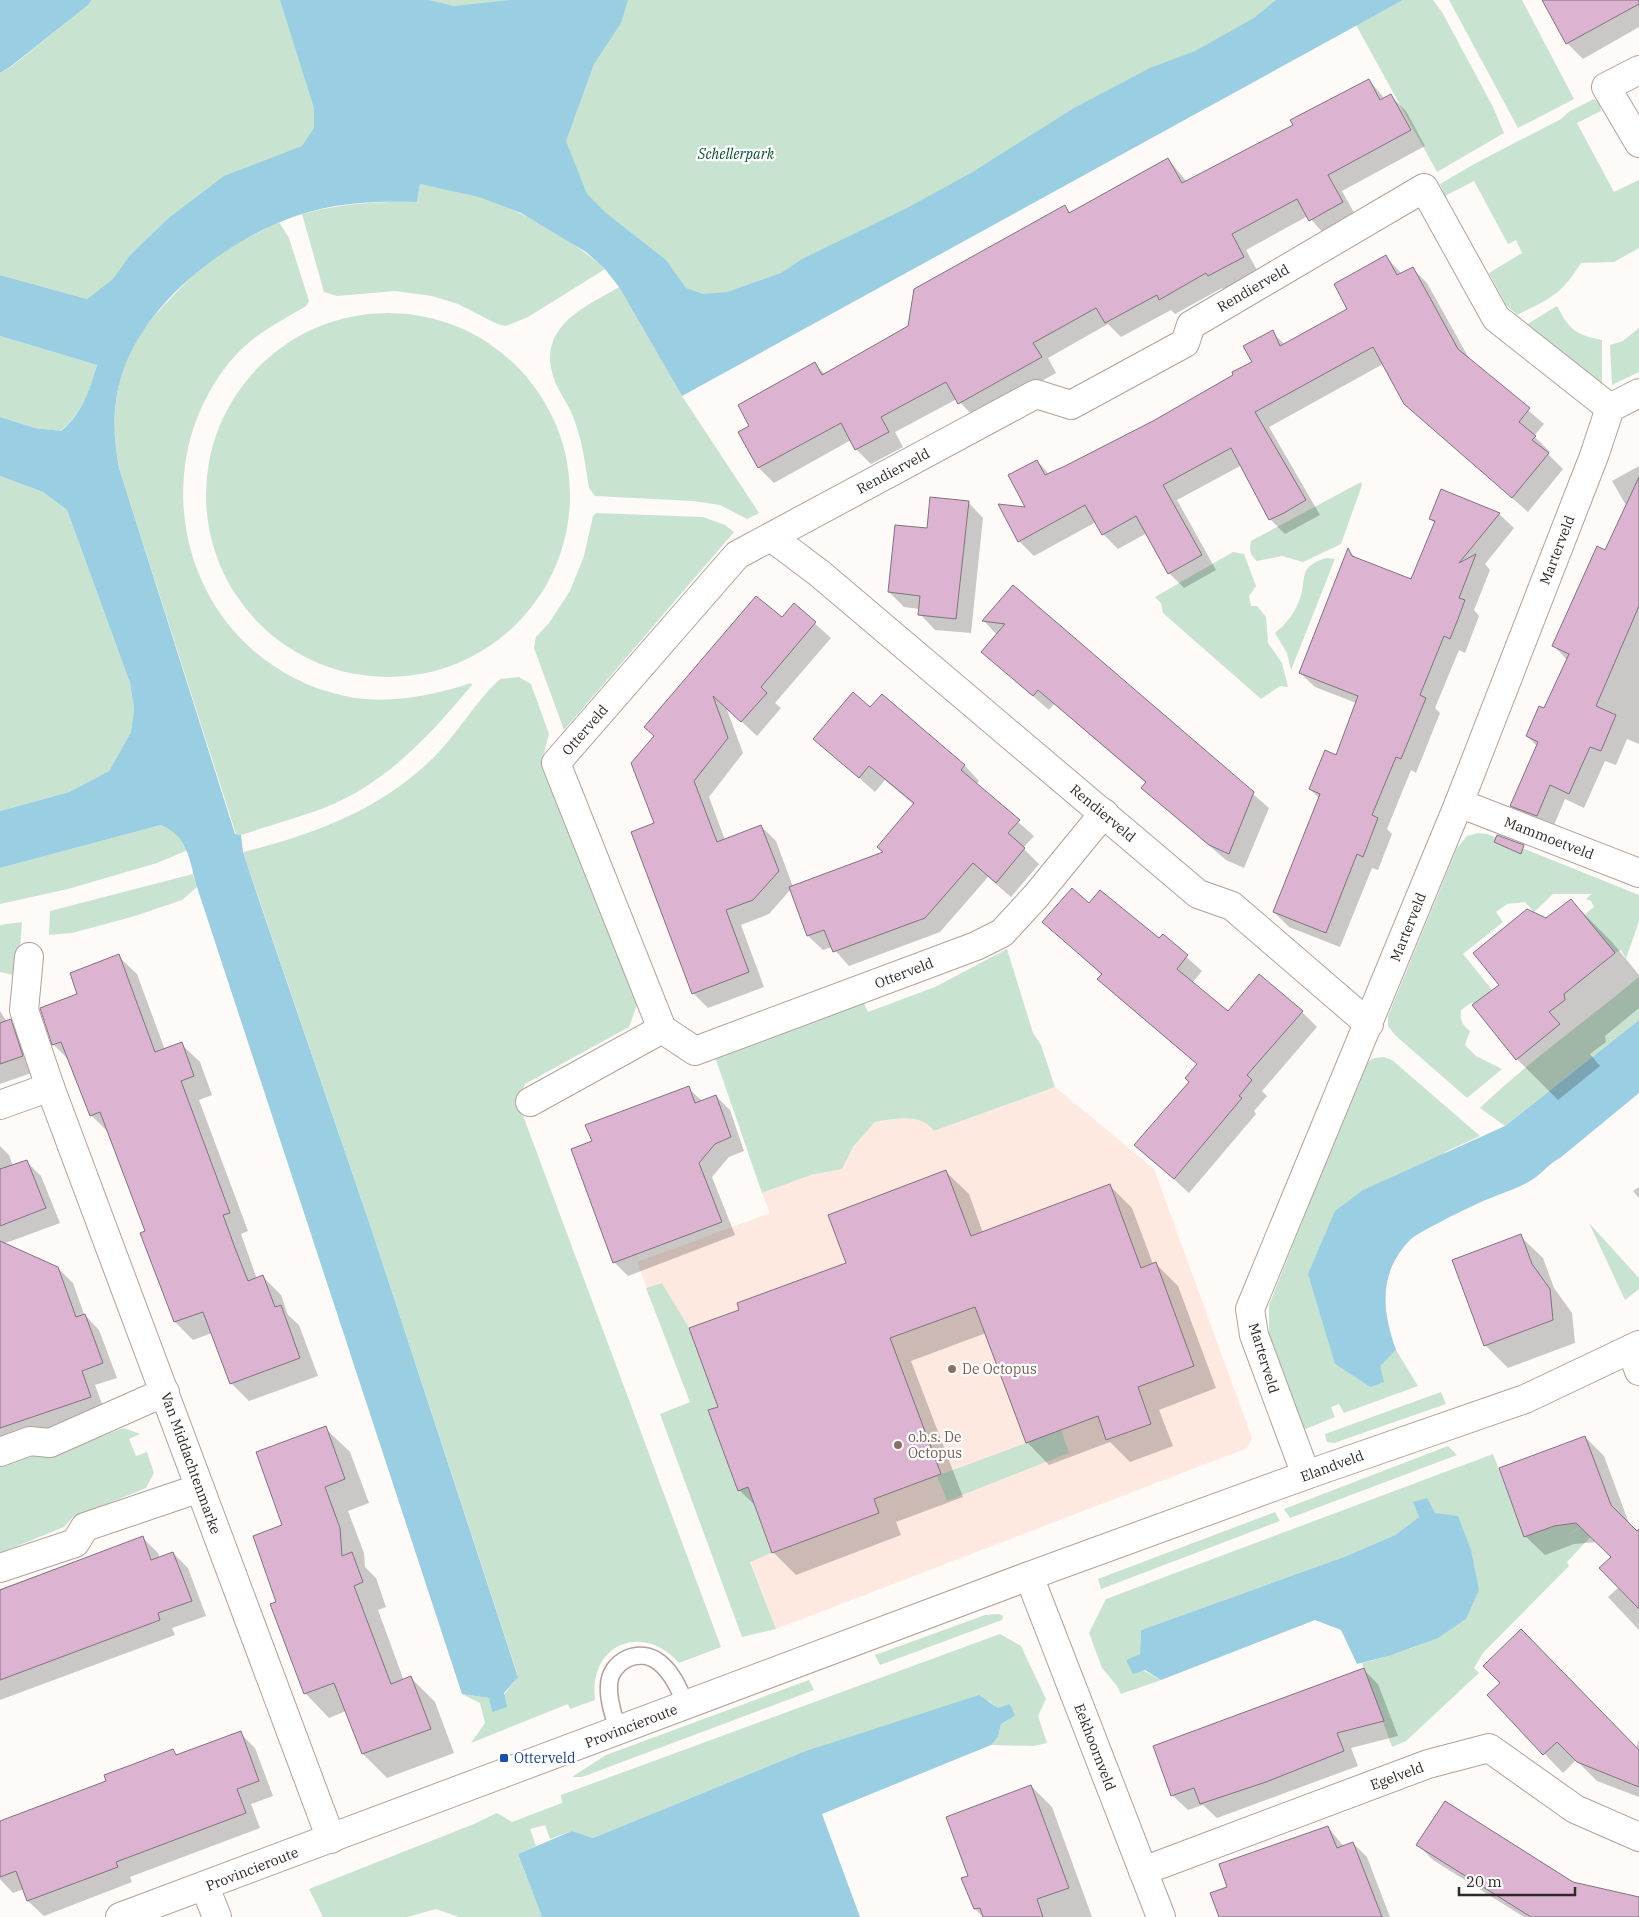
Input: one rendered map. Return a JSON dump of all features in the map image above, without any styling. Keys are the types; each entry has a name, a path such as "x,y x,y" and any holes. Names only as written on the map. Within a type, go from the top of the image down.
{"street":[{"path":"1639,70 1606,87 1639,143"},
{"name":"Rendierveld","path":"1369,1024 1232,906 1198,894 819,573 771,537 1036,394 1071,405 1185,343 1192,325 1424,188 1496,318 1610,408"},
{"path":"1610,408 1639,393"},
{"name":"Marterveld","path":"1306,1475 1254,1335 1250,1309 1459,803 1587,475 1610,408"},
{"name":"Otterveld","path":"771,537 737,555 556,762 662,1029 695,1051 976,946 1002,934 1036,896 1104,813"},
{"name":"Mammoetveld","path":"1459,803 1639,873"},
{"name":"Van Middachtenmarke","path":"29,957 24,1010 50,1086 331,1839"},
{"path":"530,1102 662,1029"},
{"path":"0,1105 50,1086"},
{"name":"Elandveld","path":"1029,1576 1306,1475 1525,1399 1636,1355"},
{"path":"0,1452 30,1441 50,1443 165,1392"},
{"path":"0,1568 75,1543 85,1527 200,1488"},
{"name":"Provincieroute","path":"120,1917 205,1887 1029,1576"},
{"name":"Eekhoornveld","path":"1029,1576 1161,1917"},
{"name":"Egelveld","path":"1143,1871 1428,1764 1489,1748 1575,1809 1639,1837"},
{"path":"205,1887 217,1917"}],"lane":[{"path":"618,1731 611,1709 608,1686 614,1669 628,1658 638,1656 650,1657 659,1662 675,1680 686,1705"}],"shaded area":[{"name":"De Octopus","path":"1055,1087 1154,1169 1252,1438 1247,1448 776,1629 637,1262 770,1213 762,1193 811,1175 841,1169 853,1147 875,1122 911,1117 929,1124 935,1131"}],"green space":[{"name":"Schellerpark","path":"92,0 1342,0 701,348 523,143 184,207 130,255 114,279 87,299 0,275 0,73 11,67"},
{"path":"1403,0 1433,0 1442,12 1493,107 1504,133 1437,172 1356,25"},
{"path":"1449,0 1522,0 1574,99 1518,128"},
{"path":"1594,99 1600,104 1601,111 1577,123 1614,192 1639,180 1639,248 1614,262 1581,263 1567,283 1554,295 1517,315 1506,305 1489,273 1522,253 1516,240 1508,244 1474,181 1445,196 1440,184 1561,119 1570,111"},
{"path":"420,184 480,197 514,210 562,237 605,269 528,317 506,326 497,324 458,304 432,296 395,291 337,296 324,292 302,214 359,204 417,202"},
{"path":"279,222 289,238 309,301 306,306 265,331 240,351 219,377 202,406 187,453 183,494 187,534 198,572 216,607 240,638 270,664 305,683 345,696 376,700 409,698 441,692 471,683 472,685 440,722 406,756 368,785 347,798 324,808 241,835 236,834 119,468 116,452 115,420 118,388 122,372 135,342 156,314 201,268 215,257 235,244"},
{"path":"619,287 682,396 759,513 747,519 720,505 693,501 595,496 589,488 578,432 572,414 553,378 550,356 553,342 559,329 569,319"},
{"path":"1557,306 1569,326 1574,330 1585,336 1602,340 1602,385 1526,325"},
{"path":"388,313 424,316 458,327 474,334 517,366 549,409 556,425 567,459 570,495 567,531 556,565 549,581 517,624 474,656 458,663 424,674 388,677 352,674 318,663 302,656 259,624 227,581 220,565 209,531 206,495 209,459 220,425 227,409 259,366 302,334 318,327 352,316"},
{"path":"1639,328 1639,372 1612,385 1610,345 1623,341"},
{"path":"0,336 97,365 88,393 79,410 60,431 35,428 0,417"},
{"path":"0,476 43,492 67,510 130,683 134,709 131,732 109,771 69,792 0,811"},
{"path":"1361,482 1362,485 1341,544 1303,562 1282,556 1257,561 1253,557 1250,550 1251,541"},
{"path":"596,513 703,517 725,525 734,532 564,730 534,648 536,637 549,623 570,591 584,556 593,516"},
{"path":"1233,552 1244,554 1256,586 1249,596 1251,606 1257,606 1266,617 1268,643 1282,663 1288,687 1280,686 1261,699 1163,613 1161,603 1155,597"},
{"path":"1327,558 1335,559 1291,670 1287,653 1275,633 1283,626 1297,606 1307,570 1317,561"},
{"path":"519,677 531,684 549,734 543,757 637,1005 629,1027 525,1084 518,1102 721,1647 679,1663 665,1651 650,1644 635,1642 621,1645 609,1653 600,1665 595,1681 595,1700 570,1709 568,1704 471,1743 485,1723 480,1703 462,1694 489,1698 492,1711 518,1676 371,1228 243,852 322,828 347,817 394,790 437,754 500,679"},
{"path":"161,825 174,831 188,850 157,863 68,889 0,904 0,868"},
{"path":"1478,833 1487,834 1639,895 1639,921 1626,959 1621,950 1615,953 1584,915 1594,907 1591,901 1586,899 1592,894 1553,894 1534,912 1525,902 1507,904 1496,912 1503,922 1463,954 1497,996 1484,1004 1471,1003 1461,1010 1461,1017 1463,1024 1470,1031 1465,1045 1476,1056 1502,1069 1467,1098 1395,1035 1388,1026 1388,1016 1457,848 1467,836"},
{"path":"193,874 197,887 182,900 135,916 72,933 49,935 50,911"},
{"path":"22,922 18,976 0,972 0,925"},
{"path":"1007,949 1033,1033 1041,1045 1055,1087 934,1131 922,1121 914,1119 907,1118 875,1122 853,1147 842,1169 811,1175 762,1193 715,1057 864,1003 868,1012 935,987"},
{"path":"1639,977 1639,1020 1505,1126 1480,1108 1538,1057"},
{"path":"1384,1057 1392,1060 1480,1136 1445,1152 1335,1364 1370,1387 1379,1366 1396,1350 1418,1386 1344,1413 1339,1404 1331,1407 1335,1417 1303,1430 1269,1344 1269,1305 1365,1064 1374,1058"},
{"path":"1589,1223 1639,1278 1639,1289 1625,1300"},
{"path":"662,1283 689,1328 718,1407 708,1411 738,1490 748,1487 772,1553 750,1562 776,1629 742,1637 660,1414 690,1402 646,1288"},
{"path":"1441,1392 1446,1404 1334,1443 1327,1442 1325,1434"},
{"path":"124,1428 140,1434 129,1439 136,1456 147,1452 154,1473 146,1488 72,1518 64,1527 0,1553 0,1467 39,1452 49,1455"},
{"path":"1061,1430 1069,1453 947,1501 937,1476"},
{"path":"1448,1446 1457,1455 1290,1518 1284,1509"},
{"path":"1493,1454 1524,1536 1554,1526 1585,1523 1565,1538 1585,1524 1593,1534 1567,1562 1569,1566 1483,1653 1474,1668 1479,1673 1406,1741 1392,1747 1362,1663 1429,1641 1466,1619 1419,1517 1395,1535 1344,1557 1141,1630 1140,1654 1126,1661 1161,1680 1121,1694 1102,1668 1089,1633 1106,1599"},
{"path":"1275,1512 1280,1521 1101,1589 1098,1579"},
{"path":"999,1614 1003,1616 1002,1620 880,1665 875,1655 985,1615"},
{"path":"1000,1634 1021,1646 1046,1699 1038,1716 1047,1743 1033,1746 991,1745 998,1737 1001,1724 1015,1716 998,1708 989,1701 803,1752 593,1838 572,1831 550,1839 545,1825 530,1829 536,1846 518,1854 542,1917 459,1917 436,1909 407,1917 323,1917 309,1889 474,1824 497,1813 512,1822 562,1803 561,1795"},
{"path":"809,1680 814,1690 582,1777 572,1777 606,1755"}],"water":[{"path":"0,0 92,0 87,6 0,73"},
{"path":"280,0 428,0 454,6 511,0 628,0 621,23 594,64 566,141 587,194 606,213 666,260 686,288 703,294 727,292 781,273 802,259 907,208 971,173 1074,108 1150,68 1195,51 1254,18 1276,0 1403,0 682,396 619,287 605,269 586,252 521,213 479,197 420,184 417,202 373,202 330,207 302,214 275,224 247,238 195,274 171,296 151,320 135,345 119,383 115,407 115,432 119,468 235,834 241,835 243,852 371,1228 518,1677 504,1693 507,1707 492,1712 489,1698 462,1694 183,843 170,830 161,825 0,868 0,811 69,792 109,771 131,732 134,709 130,683 67,510 43,492 0,476 0,417 35,428 61,431 80,410 97,365 0,336 0,275 87,299 113,279 130,255 170,217 224,176 302,146 314,128 314,108"},
{"path":"1639,1020 1639,1093 1534,1179 1481,1202 1433,1226 1410,1240 1400,1253 1392,1266 1386,1293 1388,1321 1396,1350 1380,1366 1384,1382 1370,1387 1335,1364 1308,1274 1335,1211 1363,1190 1505,1126"},
{"path":"1427,1498 1435,1513 1458,1516 1471,1550 1479,1590 1466,1619 1438,1638 1392,1655 1357,1664 1341,1630 1315,1620 1161,1680 1145,1670 1133,1674 1126,1660 1140,1654 1141,1630 1344,1557 1395,1535 1419,1517 1413,1502"},
{"path":"979,1695 998,1708 1010,1704 1015,1716 1001,1724 998,1737 991,1745 822,1814 860,1917 542,1917 518,1854 572,1831 593,1838 803,1752"}],"building":[{"path":"1542,0 1639,0 1639,4 1566,44"},
{"path":"1369,79 1380,100 1391,94 1411,130 1328,175 1343,202 1309,221 1297,199 1232,234 1244,257 1208,276 1206,273 1159,300 1157,295 1105,323 1096,308 1033,343 1042,357 958,404 946,382 881,417 889,432 855,450 841,423 758,468 738,432 749,426 738,405 815,362 822,375 908,326 914,289 1065,205 1069,213 1168,158 1182,183 1293,125 1290,120"},
{"path":"1386,255 1397,275 1413,267 1458,349 1530,408 1519,422 1536,436 1532,440 1549,453 1512,498 1404,404 1373,347 1255,412 1306,500 1284,513 1269,520 1231,448 1163,485 1202,555 1168,574 1136,516 1102,535 1085,505 1018,542 998,504 1025,507 1008,475 1037,460 1045,475 1065,466 1153,421 1233,375 1232,372 1252,362 1243,346 1273,330 1280,346 1347,309 1334,284"},
{"path":"1639,477 1639,606 1596,706 1616,715 1601,751 1590,747 1569,794 1550,785 1537,816 1510,806 1538,742 1526,736 1539,706 1544,708 1569,654 1552,646 1597,546 1605,550"},
{"path":"1441,489 1500,513 1459,563 1476,554 1459,598 1465,600 1458,619 1450,639 1444,636 1420,695 1426,698 1401,759 1396,757 1372,815 1378,818 1363,857 1357,854 1326,933 1273,912 1320,794 1309,789 1325,750 1336,755 1358,696 1299,673 1348,548 1352,556 1411,579 1435,521 1429,519"},
{"path":"930,497 969,501 956,619 918,615 920,596 888,592 895,525 927,528"},
{"path":"1013,585 1254,792 1229,854 1209,845 1141,788 1146,782 1038,690 1033,696 981,652 1005,624 982,621"},
{"path":"756,596 782,617 794,603 816,622 761,687 767,693 741,722 713,696 728,738 694,781 717,842 761,825 779,871 753,900 726,910 749,972 692,994 631,832 654,823 631,763 654,736 644,727"},
{"path":"853,692 870,707 882,694 965,765 961,770 1020,820 1008,833 1025,848 996,883 973,863 925,918 833,952 824,930 807,936 789,887 883,852 877,847 914,803 869,766 859,778 813,739"},
{"path":"1497,835 1524,845 1521,854 1494,842"},
{"path":"1072,888 1089,903 1100,890 1159,938 1163,934 1188,955 1177,969 1228,1011 1259,974 1303,1011 1247,1075 1252,1080 1239,1096 1242,1098 1174,1179 1134,1145 1189,1082 1185,1078 1197,1064 1097,979 1102,974 1042,922"},
{"path":"1571,899 1615,953 1564,994 1565,1000 1549,1012 1560,1024 1516,1060 1472,1005 1499,985 1473,953 1527,909 1546,918"},
{"path":"119,954 155,1052 182,1042 194,1076 181,1081 230,1213 223,1215 235,1248 248,1281 263,1275 275,1307 281,1305 300,1358 230,1384 203,1312 174,1322 140,1233 145,1231 100,1112 90,1116 61,1042 52,1045 40,1008 77,994 70,973"},
{"path":"11,1019 23,1056 0,1064 0,1023"},
{"path":"689,1086 695,1103 716,1095 731,1137 715,1144 699,1163 722,1222 613,1263 571,1149 592,1141 585,1125"},
{"path":"27,1160 46,1208 0,1226 0,1169"},
{"path":"946,1170 971,1236 1110,1184 1141,1268 1156,1262 1194,1366 1138,1387 1151,1424 1106,1440 1098,1416 1026,1443 975,1307 890,1338 941,1474 874,1499 879,1513 772,1553 748,1487 738,1491 708,1410 718,1407 689,1328 739,1310 737,1303 846,1263 828,1215"},
{"path":"1521,1234 1532,1264 1550,1289 1553,1320 1484,1346 1452,1260"},
{"path":"0,1241 58,1267 76,1317 85,1314 103,1363 82,1371 91,1397 0,1428"},
{"path":"326,1426 345,1479 325,1487 340,1528 342,1556 352,1552 363,1582 354,1586 391,1684 411,1676 431,1729 362,1754 334,1683 304,1694 270,1604 276,1602 253,1536 282,1525 256,1452"},
{"path":"1585,1436 1611,1505 1637,1531 1639,1529 1639,1609 1599,1568 1611,1557 1576,1523 1554,1526 1524,1537 1499,1468"},
{"path":"143,1536 151,1560 173,1552 192,1601 158,1613 160,1620 0,1680 0,1590"},
{"path":"1521,1629 1639,1750 1639,1787 1577,1762 1557,1742 1543,1755 1487,1695 1500,1683 1483,1666"},
{"path":"1364,1668 1384,1721 1337,1733 1344,1751 1266,1782 1200,1804 1194,1788 1171,1796 1153,1746"},
{"path":"241,1731 259,1781 237,1789 246,1813 116,1862 118,1867 27,1901 16,1871 0,1877 0,1821 106,1781 104,1775 173,1749 176,1755"},
{"path":"1031,1785 1069,1888 1037,1899 1043,1917 983,1917 980,1908 974,1909 961,1878 968,1876 946,1817"},
{"path":"1445,1801 1573,1882 1639,1897 1639,1917 1531,1917 1416,1845"},
{"path":"1328,1826 1337,1848 1353,1842 1382,1917 1219,1917 1210,1893 1227,1887 1219,1864"}],"place":[{"name":"De Octopus","path":"952,1369"},
{"name":"o.b.s. De Octopus","path":"898,1445"},
{"name":"Otterveld","path":"504,1758"}]}
